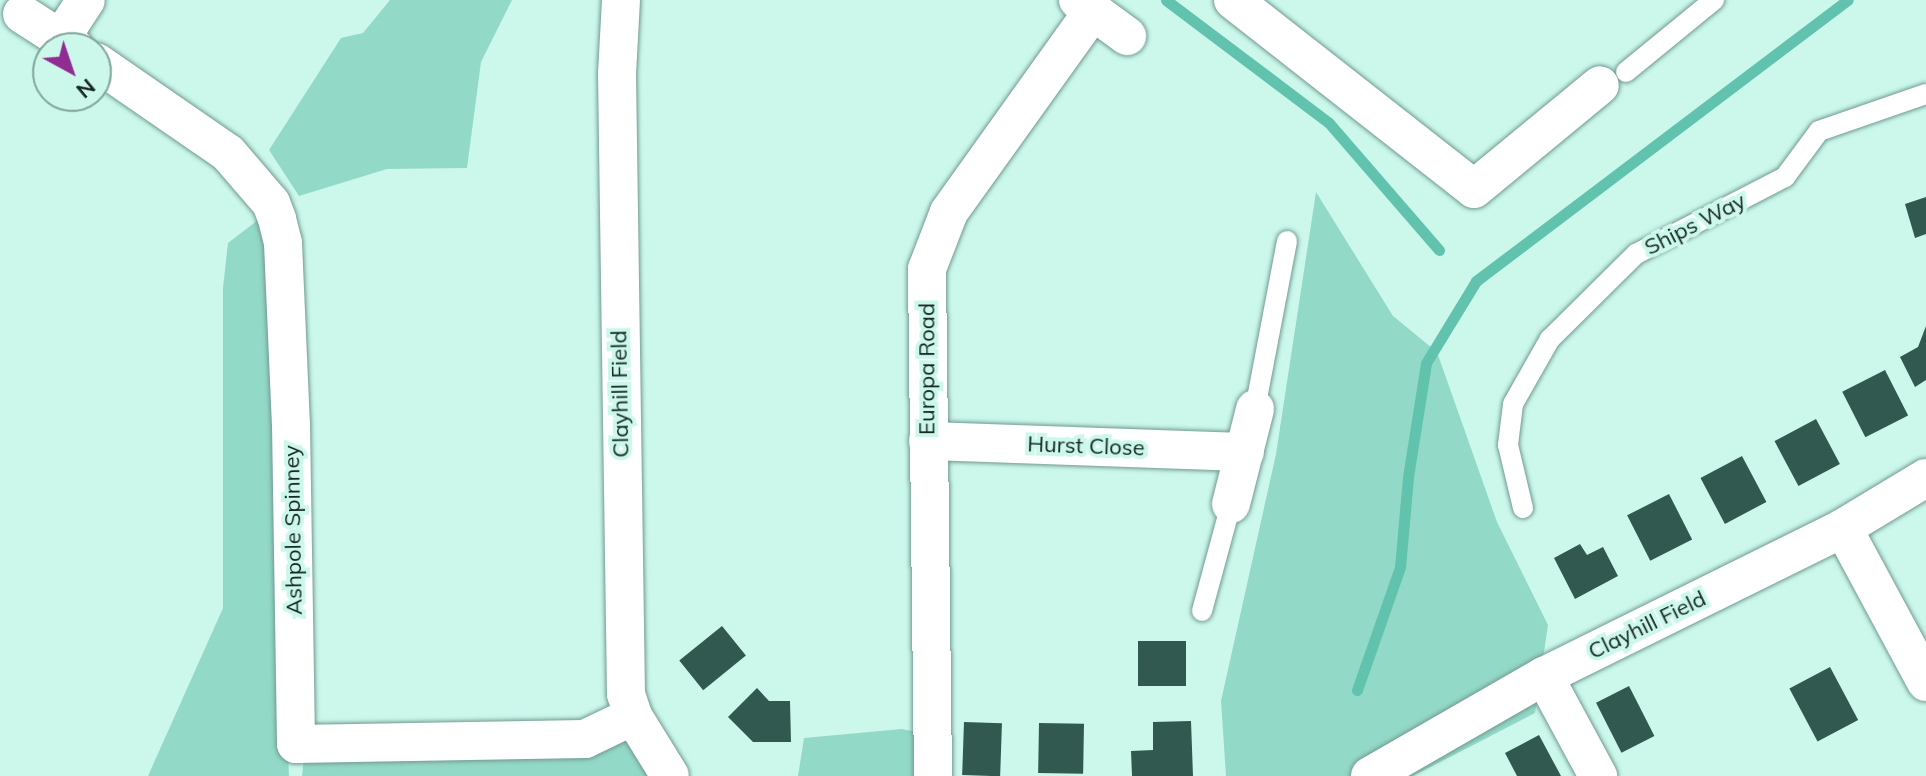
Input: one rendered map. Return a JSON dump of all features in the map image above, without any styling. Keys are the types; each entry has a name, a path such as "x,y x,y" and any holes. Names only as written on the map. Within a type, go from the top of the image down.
{"street":[{"path":"73,32 86,0"},
{"name":"Clayhill Field","path":"621,0 617,90 622,598 626,694 633,716 670,776"},
{"path":"1233,0 1474,189 1613,78"},
{"name":"Europa Road","path":"933,776 927,269 949,212 1085,6 1127,36"},
{"path":"22,14 51,32"},
{"name":"Ashpole Spinney","path":"112,73 228,153 271,203 277,219 283,243 291,424 296,744 585,739 633,716"},
{"path":"1231,504 1255,409"},
{"name":"Hurst Close","path":"928,441 1245,452"},
{"name":"Clayhill Field","path":"1371,776 1544,676 1843,528 1926,478"},
{"path":"1843,528 1926,682"},
{"path":"1544,676 1598,776"}],"lane":[{"path":"1613,78 1714,0"},
{"name":"Ships Way","path":"1523,508 1508,445 1513,404 1550,339 1636,254 1785,177 1819,131 1926,94"},
{"path":"1255,409 1287,241"},
{"path":"1202,611 1231,504"}],"green space":[{"path":"390,0 512,0 481,62 467,168 387,169 299,196 269,150 341,38 363,33"},
{"path":"1316,192 1393,316 1437,352 1497,522 1548,625 1535,713 1413,776 1226,776 1221,701 1276,454"},
{"path":"267,213 289,776 148,776 223,608 223,288 228,243"},
{"path":"633,716 670,776 302,776 305,748"},
{"path":"902,729 926,734 929,776 798,776 804,738"}],"building":[{"path":"1926,197 1926,234 1915,238 1905,204"},
{"path":"1926,326 1926,380 1915,387 1900,357 1918,347"},
{"path":"1885,370 1908,415 1865,437 1842,392"},
{"path":"1816,419 1840,464 1798,486 1775,441"},
{"path":"1742,456 1766,502 1725,524 1701,478"},
{"path":"1669,494 1692,539 1650,561 1627,515"},
{"path":"1580,544 1587,555 1603,547 1618,576 1575,599 1554,558"},
{"path":"722,626 746,656 703,690 679,661"},
{"path":"1138,641 1186,641 1186,686 1138,686"},
{"path":"1830,667 1858,720 1818,742 1789,689"},
{"path":"1629,686 1654,736 1621,753 1596,703"},
{"path":"757,688 769,701 790,701 791,742 753,742 728,717"},
{"path":"1191,721 1193,776 1132,776 1131,751 1153,750 1153,722"},
{"path":"964,722 1002,723 1000,776 962,775"},
{"path":"1039,723 1084,724 1083,774 1038,773"},
{"path":"1539,735 1561,776 1517,776 1505,753"}],"waterway":[{"path":"1166,0 1329,123 1439,250"},
{"path":"1357,690 1400,567 1408,477 1426,363 1476,281 1848,0"}]}
